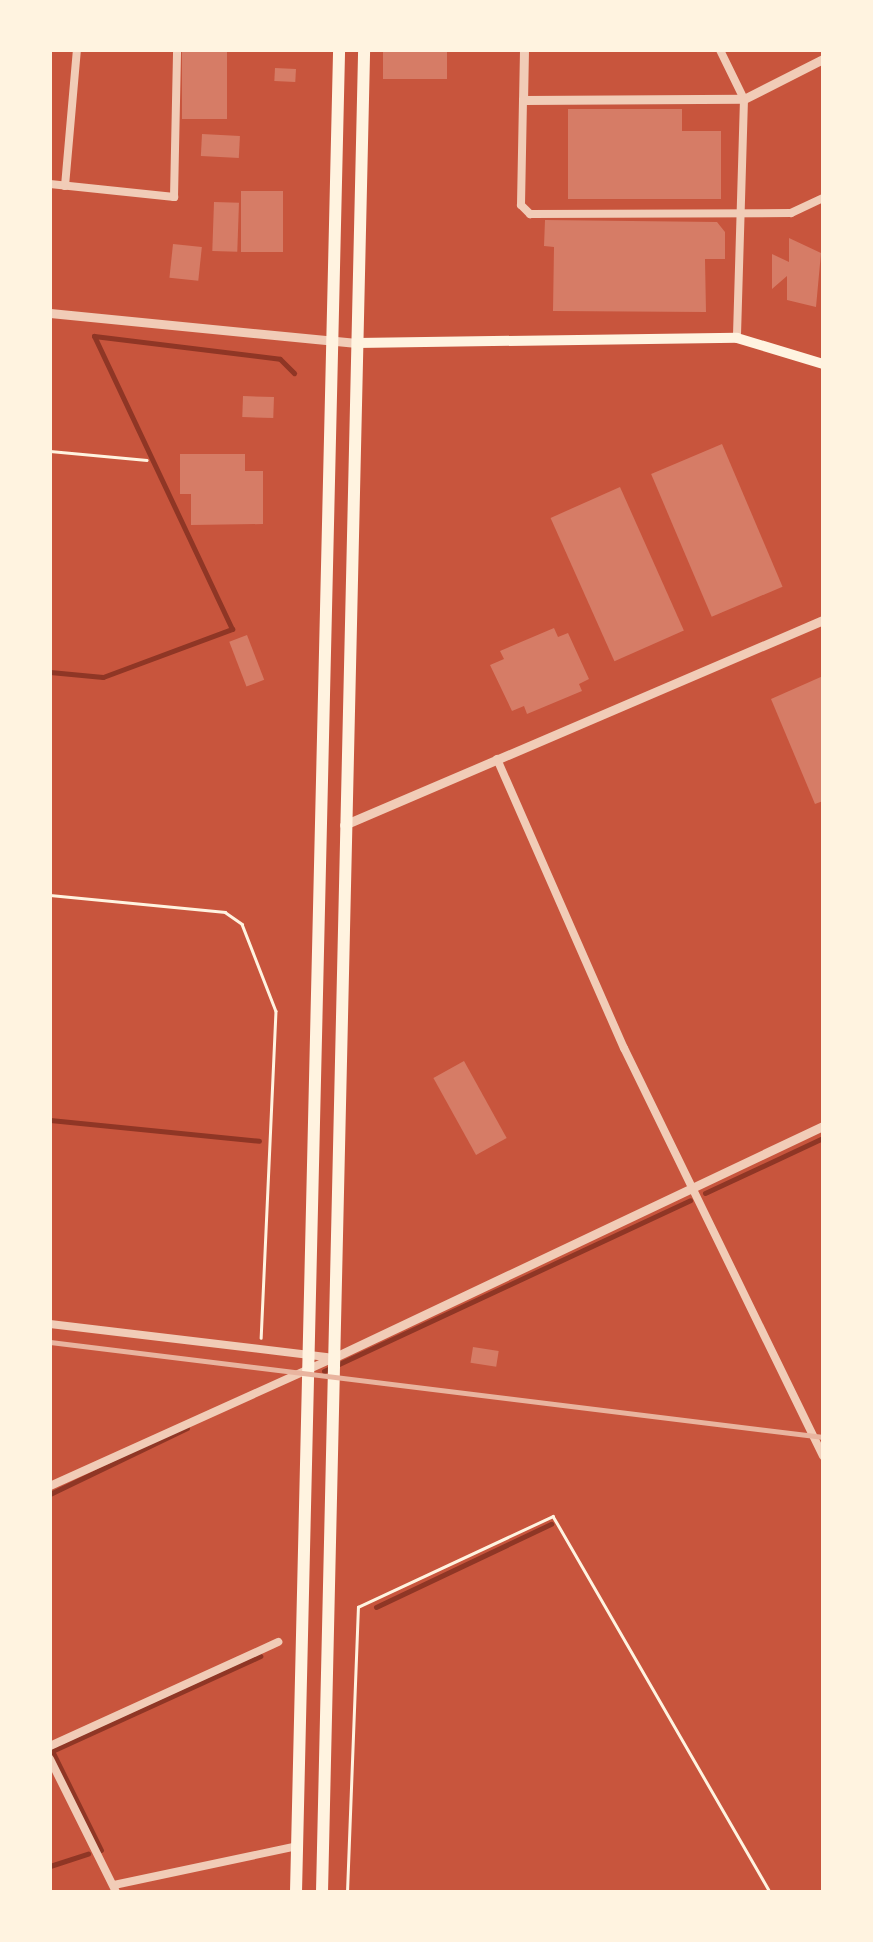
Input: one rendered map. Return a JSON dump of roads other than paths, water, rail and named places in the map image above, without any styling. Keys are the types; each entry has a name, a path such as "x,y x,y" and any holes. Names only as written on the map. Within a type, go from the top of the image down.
{"highway":[{"path":"296,1892 328,341 339,50"},
{"path":"322,1892 364,50"}],"main road":[{"path":"357,344 736,338 823,364"}],"street":[{"path":"64,186 78,50"},
{"path":"50,184 174,197 176,50"},
{"path":"524,50 521,205 530,214 791,212 823,198"},
{"path":"720,50 744,98 736,338"},
{"path":"523,100 744,98 823,59"},
{"path":"50,314 357,344"},
{"path":"344,825 823,620"},
{"path":"497,760 692,1188 823,1456"},
{"path":"50,1486 333,1358 823,1126"},
{"path":"50,1324 333,1358"},
{"path":"50,1746 278,1642"},
{"path":"50,1759 115,1888 297,1846"}],"waterway":[{"path":"50,672 103,677 232,629 94,336 280,359 294,373"},
{"path":"50,1120 259,1141"},
{"path":"705,1193 823,1138"},
{"path":"324,1371 690,1200"},
{"path":"50,1494 187,1428"},
{"path":"376,1607 551,1524"},
{"path":"101,1850 52,1751 260,1656"},
{"path":"50,1866 88,1854"}],"railway":[{"path":"50,1342 823,1437"}]}
